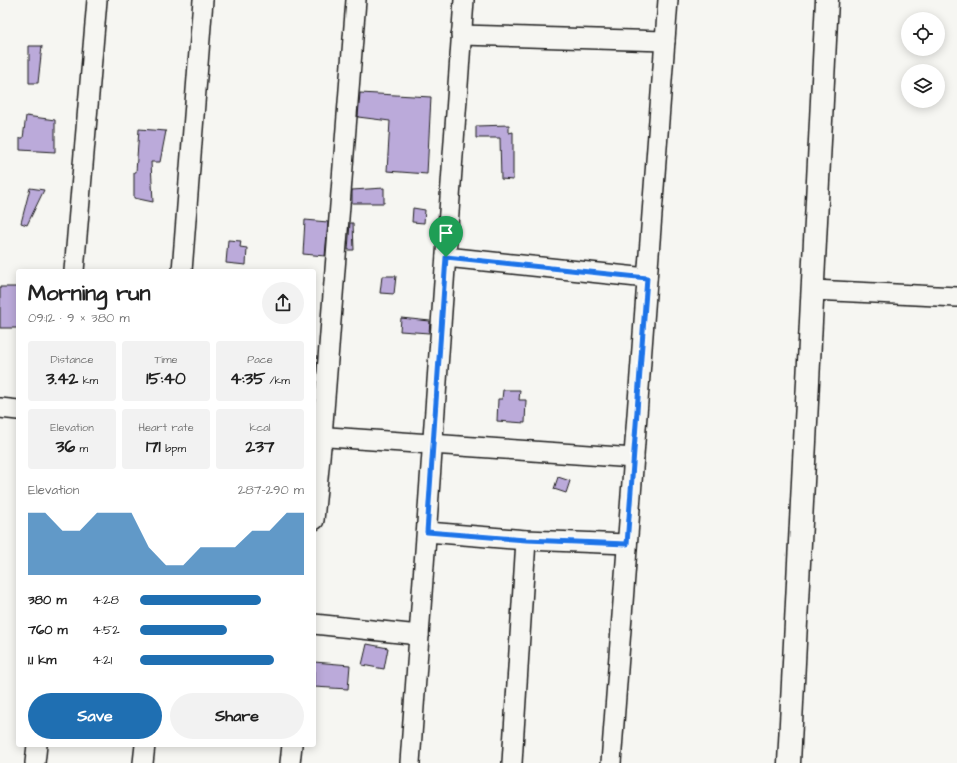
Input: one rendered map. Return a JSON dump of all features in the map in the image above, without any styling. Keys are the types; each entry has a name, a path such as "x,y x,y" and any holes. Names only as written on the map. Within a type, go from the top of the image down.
{"street":[{"path":"74,269 97,0"},
{"path":"182,269 203,0"},
{"path":"316,478 322,325 356,0"},
{"path":"410,763 464,0"},
{"path":"611,763 668,0"},
{"path":"789,763 827,0"},
{"path":"461,35 665,41"},
{"path":"446,257 647,278"},
{"path":"813,290 957,297"},
{"path":"0,408 16,410"},
{"path":"318,436 634,458"},
{"path":"427,532 526,540 627,544"},
{"path":"512,763 526,540"},
{"path":"316,624 419,635"},
{"path":"35,763 37,747"},
{"path":"143,763 145,747"},
{"path":"290,763 292,747"}],"building":[{"path":"29,46 42,46 38,83 29,83"},
{"path":"360,93 431,97 427,174 387,171 390,121 358,117"},
{"path":"26,116 55,120 55,152 20,150 20,138 23,138"},
{"path":"509,125 509,133 513,132 513,180 501,179 500,138 476,138 476,126"},
{"path":"139,129 166,131 160,162 151,162 153,202 134,198 134,172 136,172"},
{"path":"30,188 44,190 27,225 21,223"},
{"path":"384,188 384,203 352,203 352,190"},
{"path":"413,208 425,210 424,223 412,222"},
{"path":"305,220 328,222 325,256 303,254"},
{"path":"350,223 353,223 354,250 348,250"},
{"path":"228,240 241,241 240,247 247,248 246,265 226,263"},
{"path":"382,276 396,276 394,294 380,293"},
{"path":"0,287 16,287 16,328 0,328"},
{"path":"401,318 430,321 429,333 400,331"},
{"path":"503,390 520,390 519,400 526,400 525,423 497,421 498,399 502,399"},
{"path":"558,477 570,481 566,493 554,489"},
{"path":"367,644 388,648 384,669 362,665"},
{"path":"316,662 350,665 348,689 316,687"}],"route":[{"path":"446,257 647,278 627,544 526,540 427,532 446,257"}]}
